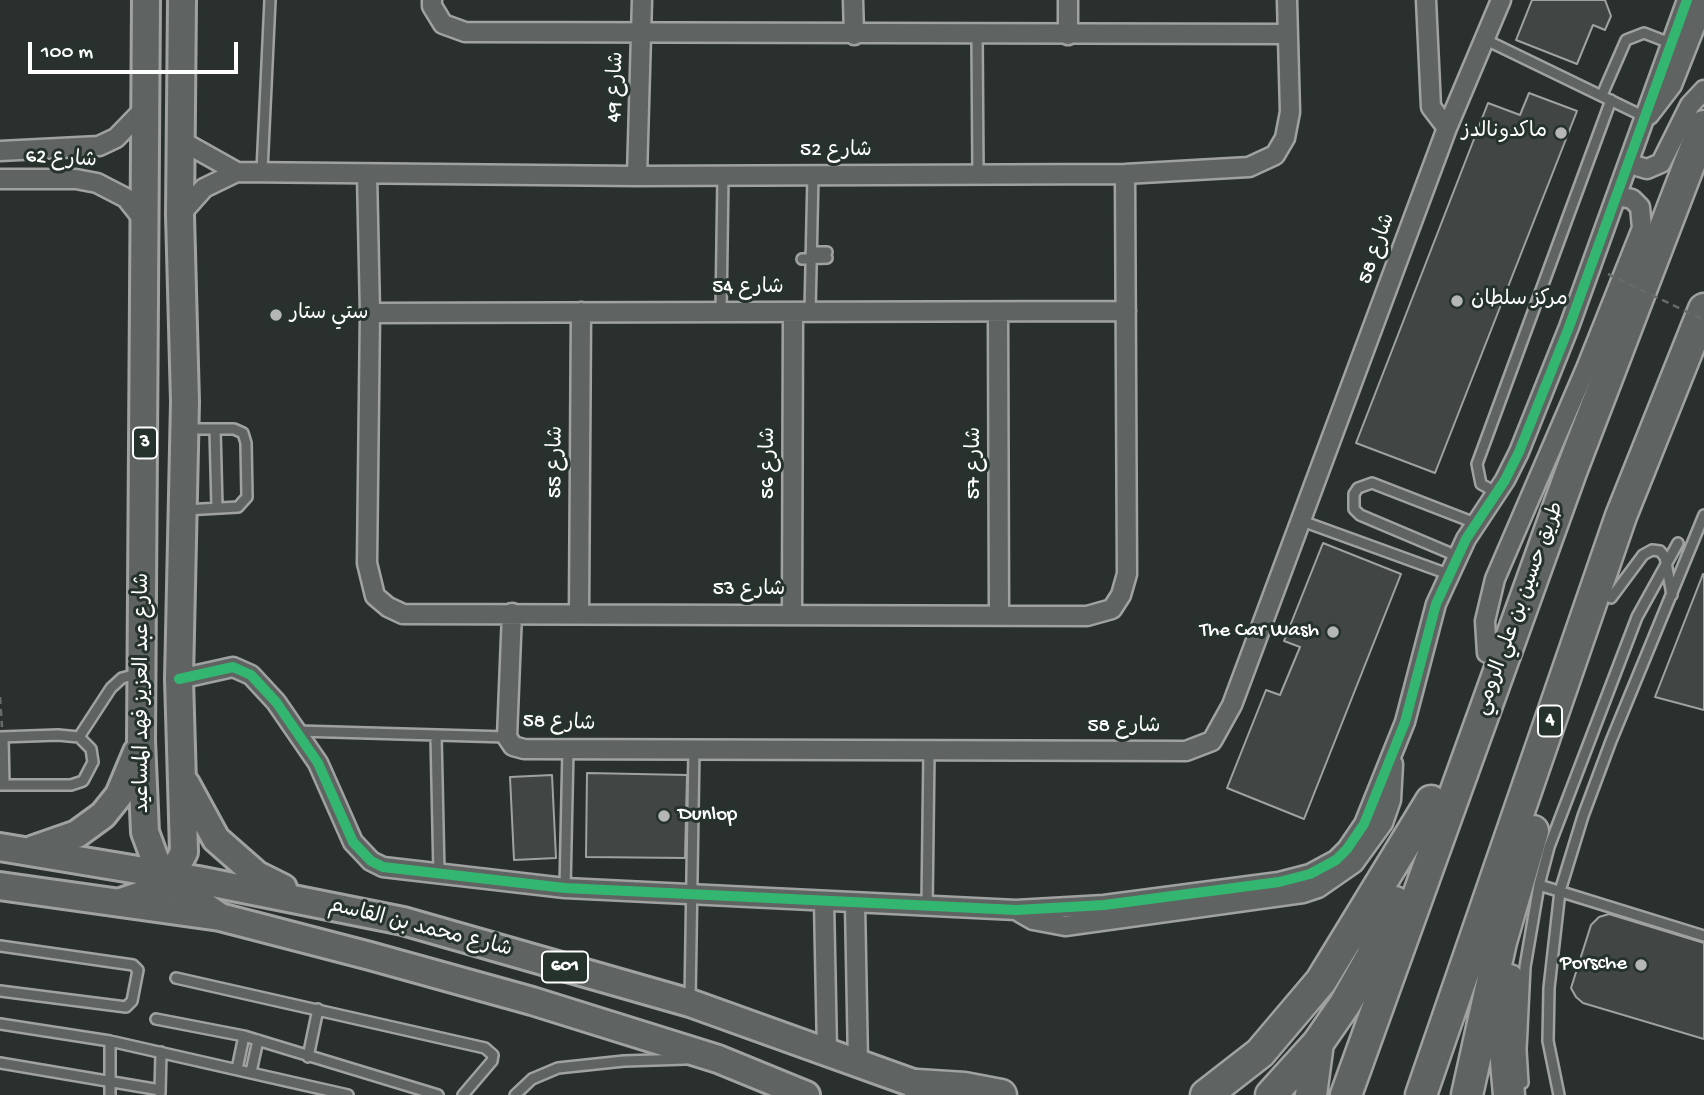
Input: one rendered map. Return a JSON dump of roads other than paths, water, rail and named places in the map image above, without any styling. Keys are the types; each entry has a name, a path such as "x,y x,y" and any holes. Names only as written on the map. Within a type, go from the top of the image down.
{"highway":[{"name":"طريق حسين بن علي الرومي","path":"1346,1095 1571,472 1704,126"},
{"name":"4","path":"1421,1093 1621,516 1704,309"},
{"path":"1467,1095 1492,981 1528,845 1663,443 1688,354"},
{"path":"1271,1095 1318,1044 1371,958 1394,906 1431,801 1526,556 1571,472"},
{"path":"1206,1095 1260,1053 1321,981 1431,801"},
{"path":"1509,1095 1503,1028 1528,845"},
{"path":"1483,1095 1492,981"},
{"path":"1311,1095 1318,1044"},
{"path":"917,1084 964,1088 1001,1095"}],"main road":[{"name":"شارع عبد العزيز فهد المساعيد","path":"146,0 146,398 141,740 145,832 156,862 172,875 184,852 179,679 185,402 180,215 182,0"},
{"path":"146,398 160,411 178,409 185,402"},
{"path":"30,851 77,834 103,815 120,795 141,740"},
{"path":"181,773 201,816 216,839 234,858 257,875 310,901"},
{"name":"شارع محمد بن القاسم","path":"0,847 172,875 403,921 690,1003 947,1095"},
{"path":"121,902 147,895 172,875 190,899 220,917"},
{"name":"شارع محمد بن القاسم","path":"0,886 220,917 532,1001 718,1059 806,1095"}],"street":[{"path":"432,0 432,6 443,24 466,32 1287,34"},
{"name":"شارع 49","path":"638,176 642,0"},
{"path":"853,0 854,35"},
{"path":"1068,0 1068,35"},
{"name":"شارع 52","path":"180,215 204,188 237,172 723,176 1125,174 1249,167 1275,155 1285,138 1290,112 1287,0"},
{"path":"1426,0 1432,107 1447,128"},
{"name":"شارع 58","path":"512,613 507,737 513,746 524,749 1186,751 1212,741 1232,705 1447,128 1501,0"},
{"path":"179,679 227,667 240,668 276,702 298,731 318,762 353,842 361,853 383,867 565,888 927,908 1016,910 1104,905 1279,882 1310,874 1336,860 1357,837 1392,758 1412,699 1426,636 1448,574 1475,523 1497,493 1524,440 1630,164 1687,0"},
{"path":"1647,118 1672,85 1704,4"},
{"path":"1630,164 1647,169 1661,163 1690,105 1704,89"},
{"name":"شارع 62","path":"0,150 78,150 107,142 116,138 146,107"},
{"path":"180,140 237,172"},
{"path":"60,150 68,164 61,179"},
{"name":"شارع 53","path":"368,174 370,313 367,564 374,596 403,614 579,612 1087,616 1112,609 1121,595 1127,574 1125,174"},
{"name":"شارع 62","path":"0,179 61,179 97,183 112,188 126,198 146,223"},
{"path":"1488,653 1485,621 1490,592 1586,368 1642,228 1640,207 1632,199 1618,196"},
{"name":"شارع 54","path":"370,313 1126,311"},
{"name":"شارع 55","path":"579,612 581,312"},
{"name":"شارع 56","path":"792,614 801,312"},
{"name":"شارع 57","path":"998,312 999,614"},
{"path":"824,902 827,1051"},
{"path":"855,904 858,1063"}],"lane":[{"path":"262,171 270,0"},
{"path":"1601,96 1622,45 1631,36 1644,33 1670,43"},
{"path":"977,35 978,174"},
{"path":"1484,40 1647,118"},
{"path":"1497,493 1481,484 1477,464 1611,100"},
{"path":"801,312 813,175"},
{"path":"721,312 723,176"},
{"path":"808,256 827,255"},
{"path":"181,510 238,507 245,502 246,443 239,430 184,429"},
{"path":"215,429 217,508"},
{"path":"1457,556 1360,515 1354,509 1354,494 1358,488 1372,482 1475,523"},
{"path":"1559,1095 1548,1041 1550,976 1560,891 1606,754 1704,515"},
{"path":"1301,521 1448,574"},
{"path":"1524,1095 1522,1009 1539,885 1556,828 1637,617 1678,543"},
{"path":"1611,598 1648,551 1660,551 1667,563 1672,595"},
{"path":"79,737 111,688 122,678 142,672"},
{"path":"298,731 507,737"},
{"path":"436,736 439,874"},
{"path":"2,737 79,737 87,743 93,756 92,769 83,781 54,786 2,785 2,737"},
{"path":"565,888 568,749"},
{"path":"690,1003 694,749"},
{"path":"927,908 929,751"},
{"path":"1539,885 1704,936"},
{"path":"0,946 133,965 138,971 132,1001 126,1007 0,991"},
{"path":"176,978 490,1051 492,1061 463,1095"},
{"path":"308,1057 318,1009"},
{"path":"156,1019 244,1036 438,1095"},
{"path":"0,1024 110,1041 348,1095"},
{"path":"237,1069 244,1036"},
{"path":"251,1072 258,1040"},
{"path":"110,1041 110,1095"},
{"path":"0,1063 160,1092 161,1052"},
{"path":"515,1095 532,1079 558,1068 624,1061 718,1059"}],"place":[{"name":"ماكدونالدز","path":"1561,133"},
{"name":"مركز سلطان","path":"1457,301"},
{"name":"ستي ستار","path":"276,315"},
{"name":"The Car Wash","path":"1333,632"},
{"name":"Dunlop","path":"664,816"},
{"name":"Porsche","path":"1641,965"}]}
